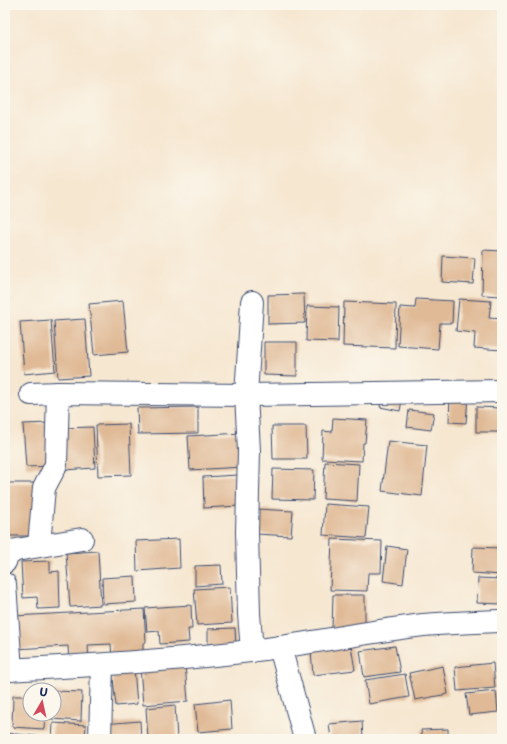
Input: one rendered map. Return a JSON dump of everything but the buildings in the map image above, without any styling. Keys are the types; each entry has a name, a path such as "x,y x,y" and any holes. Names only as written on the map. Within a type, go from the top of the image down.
{"street":[{"path":"252,302 246,395 249,451 248,554 252,651"},
{"path":"31,394 58,392 246,395 502,391"},
{"path":"39,545 44,488 56,464 58,392"},
{"path":"5,562 8,555 16,550 82,539"},
{"path":"5,584 8,670 102,665 252,651 424,625 502,621"},
{"path":"280,647 305,739"},
{"path":"100,739 102,665"}]}
